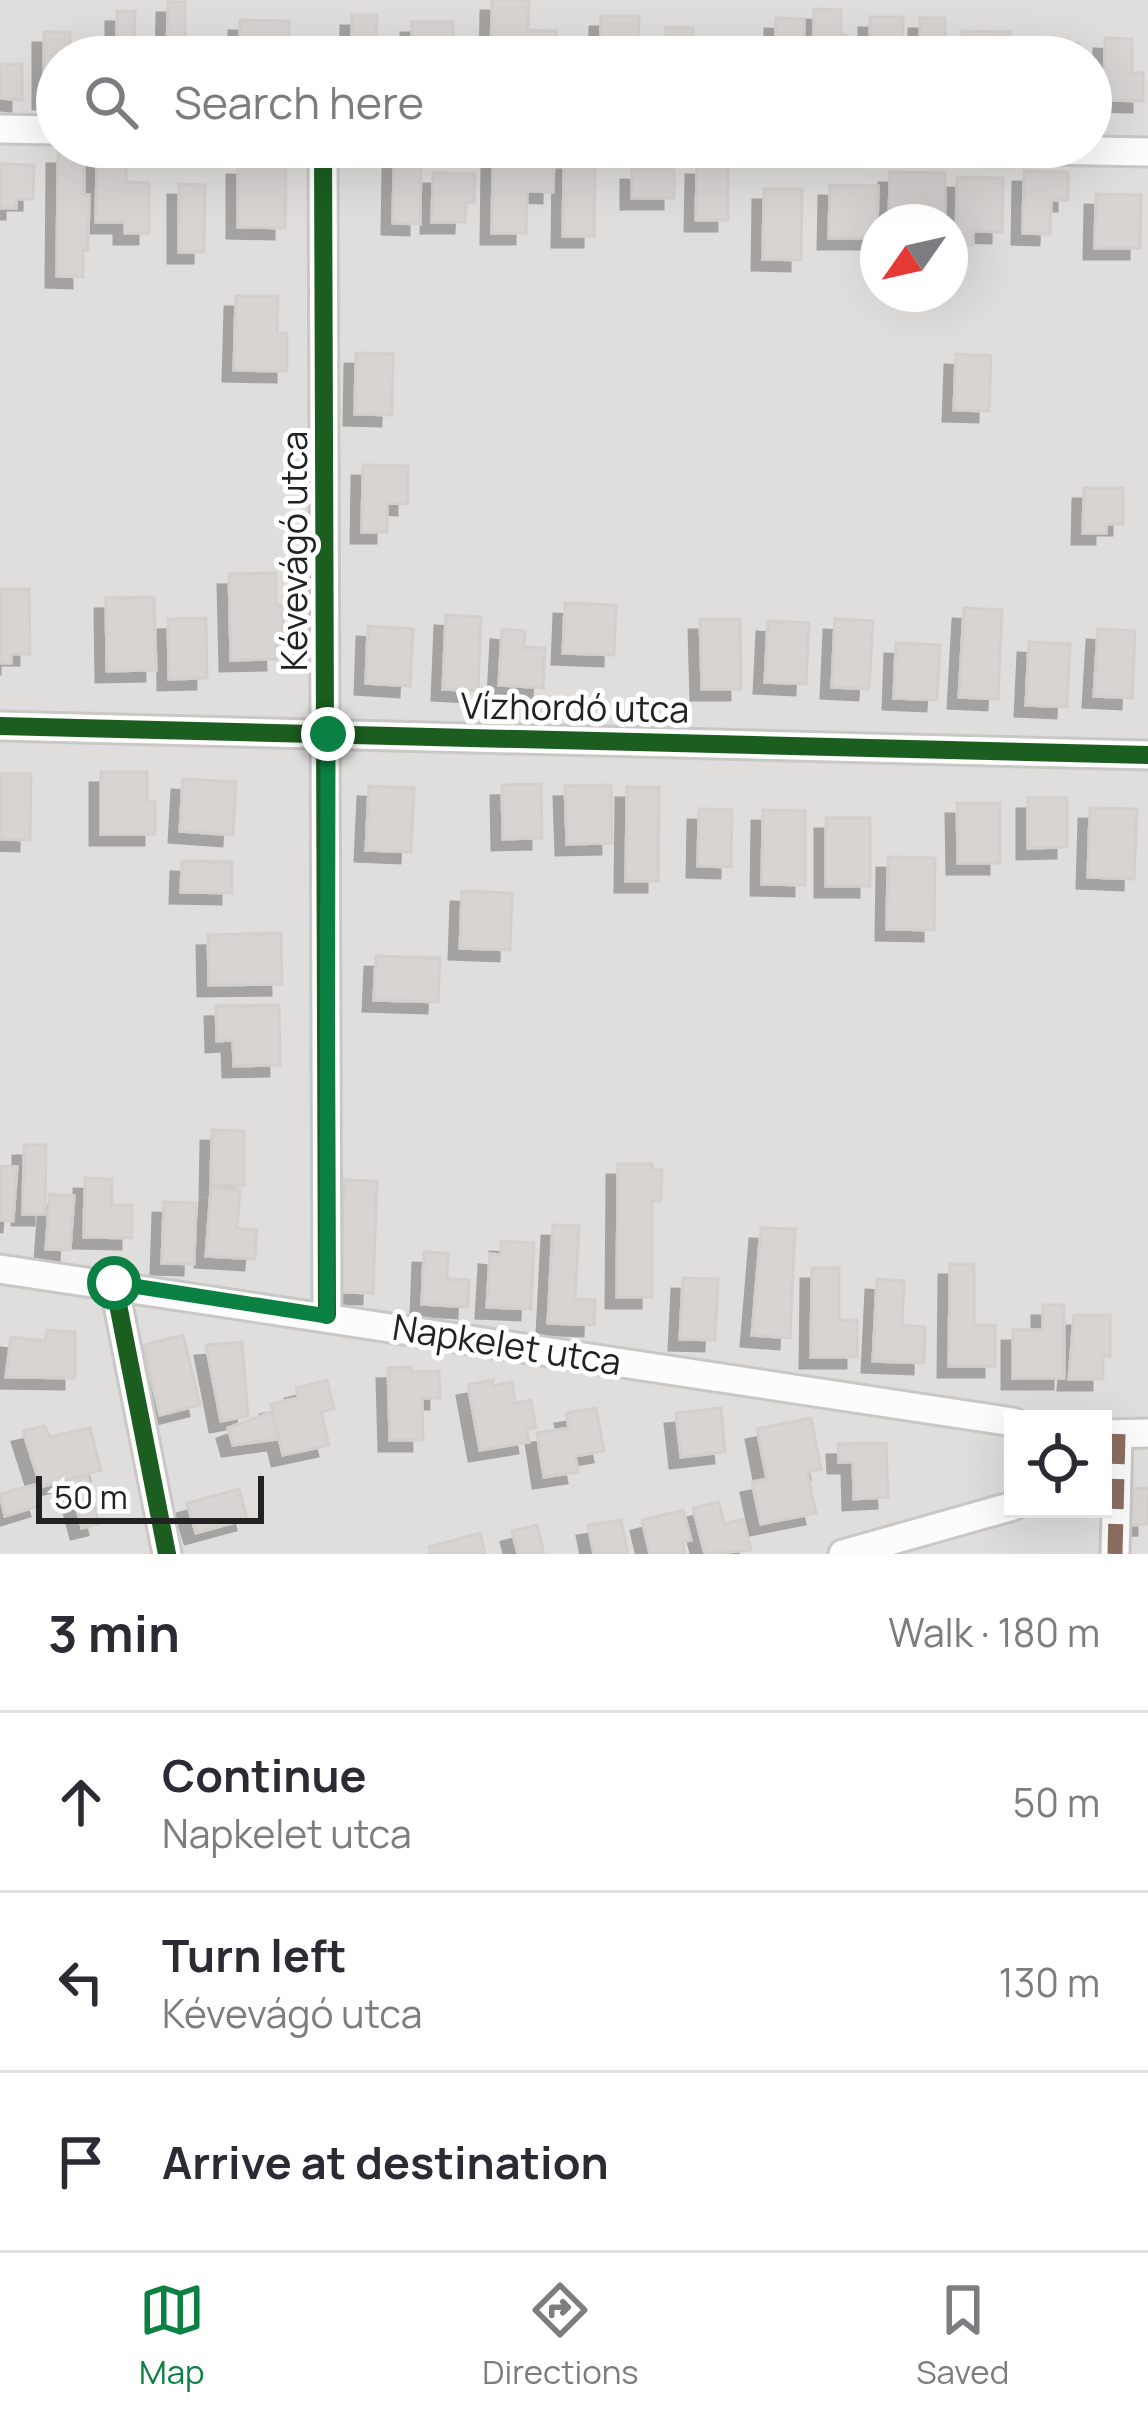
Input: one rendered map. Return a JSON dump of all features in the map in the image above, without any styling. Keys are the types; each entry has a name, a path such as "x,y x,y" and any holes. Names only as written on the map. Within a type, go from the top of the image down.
{"street":[{"path":"0,129 36,130"},
{"path":"1112,151 1148,152"},
{"name":"Kévevágó utca","path":"323,168 327,1316"},
{"name":"Vízhordó utca","path":"0,726 1148,755"},
{"name":"Napkelet utca","path":"0,1269 1004,1421"},
{"path":"114,1283 167,1554"},
{"path":"1112,1434 1148,1433"},
{"path":"1112,1464 1115,1554"},
{"path":"843,1554 1004,1509"}],"shaded area":[{"path":"0,0 1148,0 1148,1554 0,1554"}],"building":[{"path":"492,0 529,0 528,30 556,31 556,36 491,36"},
{"path":"168,2 185,2 185,36 167,36"},
{"path":"814,9 841,10 841,35 847,36 813,36"},
{"path":"117,11 135,11 134,36 117,36"},
{"path":"352,15 377,15 376,36 352,36"},
{"path":"601,16 639,16 639,36 601,36"},
{"path":"870,17 903,17 903,36 870,36"},
{"path":"776,18 804,19 804,36 776,36"},
{"path":"920,18 945,18 945,36 920,36"},
{"path":"240,20 289,21 289,36 240,36"},
{"path":"412,22 453,22 453,36 412,36"},
{"path":"666,27 693,28 693,36 666,36"},
{"path":"962,31 1010,32 1010,36 962,36"},
{"path":"44,32 70,32 70,36 44,36"},
{"path":"1112,38 1132,39 1132,73 1143,73 1143,101 1112,100"},
{"path":"0,64 22,64 22,100 0,98"},
{"path":"0,164 34,165 33,199 16,199 16,208 0,208"},
{"path":"58,168 84,168 84,195 89,195 83,277 57,276"},
{"path":"97,168 126,168 126,182 149,183 149,233 125,233 125,222 96,222"},
{"path":"238,168 286,168 285,228 238,227"},
{"path":"394,168 421,168 420,224 393,223"},
{"path":"493,168 554,168 553,192 527,191 526,233 492,233"},
{"path":"564,168 595,168 594,236 563,236"},
{"path":"697,168 728,168 728,220 696,220"},
{"path":"632,169 674,170 674,198 632,198"},
{"path":"1024,171 1068,172 1068,200 1051,200 1050,234 1023,233"},
{"path":"890,172 945,173 945,204 889,204"},
{"path":"433,173 475,174 474,202 466,202 465,222 432,222"},
{"path":"957,177 1003,178 1002,232 973,231 973,245 968,245 968,204 957,204"},
{"path":"179,184 205,185 204,252 179,252"},
{"path":"830,185 878,186 878,204 860,204 860,238 829,238"},
{"path":"764,189 802,189 801,260 763,259"},
{"path":"1096,194 1141,195 1140,248 1095,248"},
{"path":"236,296 278,296 277,333 287,333 287,371 234,370"},
{"path":"356,353 393,354 392,415 355,414"},
{"path":"956,354 991,356 989,411 954,410"},
{"path":"363,465 408,466 408,504 387,503 387,532 362,532"},
{"path":"1084,488 1123,488 1123,524 1106,524 1106,533 1083,533"},
{"path":"276,573 276,605 283,605 277,659 231,660 229,574"},
{"path":"0,589 29,589 30,654 11,654 11,663 0,663"},
{"path":"154,597 156,670 107,671 106,598"},
{"path":"565,603 616,605 614,655 563,653"},
{"path":"964,608 1002,610 998,699 959,697"},
{"path":"446,615 481,617 478,691 443,689"},
{"path":"206,618 207,678 169,679 168,619"},
{"path":"700,619 740,619 741,689 702,689"},
{"path":"835,619 873,621 869,689 832,687"},
{"path":"768,621 809,623 806,684 765,682"},
{"path":"368,626 413,629 410,686 366,683"},
{"path":"502,629 525,631 524,647 545,648 543,688 499,685"},
{"path":"1098,629 1135,631 1132,698 1094,696"},
{"path":"1029,642 1070,644 1067,707 1026,705"},
{"path":"896,643 940,645 937,700 894,698"},
{"path":"101,772 147,772 147,802 155,802 155,834 101,834"},
{"path":"0,774 31,774 30,840 0,839"},
{"path":"183,779 236,782 233,835 180,831"},
{"path":"541,784 542,838 503,839 502,785"},
{"path":"611,785 612,843 567,844 565,786"},
{"path":"369,786 414,788 411,852 366,850"},
{"path":"627,787 659,787 658,881 626,881"},
{"path":"1028,798 1067,798 1067,847 1028,848"},
{"path":"957,803 1000,803 1000,863 958,863"},
{"path":"1090,808 1137,809 1134,879 1088,877"},
{"path":"699,809 732,810 731,867 698,866"},
{"path":"763,810 805,811 805,885 762,884"},
{"path":"826,818 870,818 870,886 826,886"},
{"path":"888,857 935,858 934,930 887,929"},
{"path":"182,861 232,862 232,893 181,892"},
{"path":"462,891 512,893 510,950 460,948"},
{"path":"281,933 282,984 209,985 208,935"},
{"path":"376,956 440,958 438,1002 374,1000"},
{"path":"279,1005 280,1065 234,1066 233,1040 217,1041 216,1006"},
{"path":"212,1130 244,1131 244,1186 211,1185"},
{"path":"24,1145 46,1145 45,1214 23,1214"},
{"path":"618,1164 652,1164 653,1170 662,1170 661,1201 652,1200 652,1297 617,1297"},
{"path":"0,1166 17,1167 13,1221 0,1220"},
{"path":"85,1178 112,1179 112,1205 132,1205 132,1238 84,1237"},
{"path":"344,1180 377,1181 373,1293 341,1292"},
{"path":"211,1188 240,1190 237,1228 257,1230 255,1259 206,1256"},
{"path":"50,1194 74,1196 70,1250 46,1249"},
{"path":"164,1202 196,1203 194,1264 162,1263"},
{"path":"553,1225 579,1226 575,1299 595,1300 594,1325 548,1323"},
{"path":"761,1228 795,1229 790,1338 752,1335"},
{"path":"501,1241 534,1243 531,1309 487,1307 490,1254 501,1255"},
{"path":"424,1252 448,1253 447,1279 469,1280 468,1307 422,1304"},
{"path":"950,1264 974,1264 974,1325 995,1325 995,1366 949,1366"},
{"path":"812,1268 839,1268 839,1320 857,1320 857,1357 811,1357"},
{"path":"683,1278 718,1279 715,1340 680,1339"},
{"path":"877,1279 904,1281 902,1325 925,1327 924,1363 873,1361"},
{"path":"1043,1305 1064,1305 1064,1378 1013,1378 1013,1330 1043,1330"},
{"path":"1074,1315 1110,1315 1110,1356 1103,1356 1103,1379 1069,1379"},
{"path":"47,1330 75,1332 75,1378 6,1377 11,1337 45,1341"},
{"path":"183,1335 200,1405 160,1415 143,1345"},
{"path":"242,1342 248,1416 221,1421 206,1345"},
{"path":"411,1367 411,1372 439,1371 440,1398 422,1398 423,1440 390,1440 388,1368"},
{"path":"327,1380 334,1409 321,1412 329,1445 283,1455 271,1404 298,1398 296,1388"},
{"path":"493,1380 493,1386 512,1382 515,1403 531,1400 536,1427 527,1429 529,1442 480,1450 468,1385"},
{"path":"596,1408 604,1451 575,1456 578,1472 544,1477 537,1433 569,1428 566,1413"},
{"path":"721,1408 725,1452 681,1457 676,1413"},
{"path":"272,1412 278,1439 233,1445 228,1428"},
{"path":"811,1418 821,1469 807,1472 816,1513 761,1524 752,1482 767,1479 757,1429"},
{"path":"45,1426 50,1437 90,1428 101,1470 41,1487 23,1431"},
{"path":"886,1443 888,1497 854,1499 853,1462 839,1462 838,1444"},
{"path":"87,1474 99,1524 82,1528 69,1479"},
{"path":"34,1485 41,1505 5,1516 0,1494"},
{"path":"1148,1488 1148,1524 1131,1525 1130,1489"},
{"path":"239,1489 247,1519 196,1533 187,1503"},
{"path":"719,1502 724,1524 743,1519 751,1550 705,1554 693,1508"},
{"path":"683,1510 691,1540 683,1542 685,1554 650,1554 642,1520"},
{"path":"621,1520 628,1554 594,1554 588,1525"},
{"path":"537,1525 544,1554 518,1554 512,1531"},
{"path":"480,1533 485,1554 431,1554 429,1547"}],"marked path":[{"path":"1115,1554 1118,1434"}],"cycle path":[{"path":"323,168 327,1315"},
{"path":"0,726 1148,755"},
{"path":"114,1284 167,1554"}],"route":[{"path":"114,1283 327,1316 328,734"}]}
